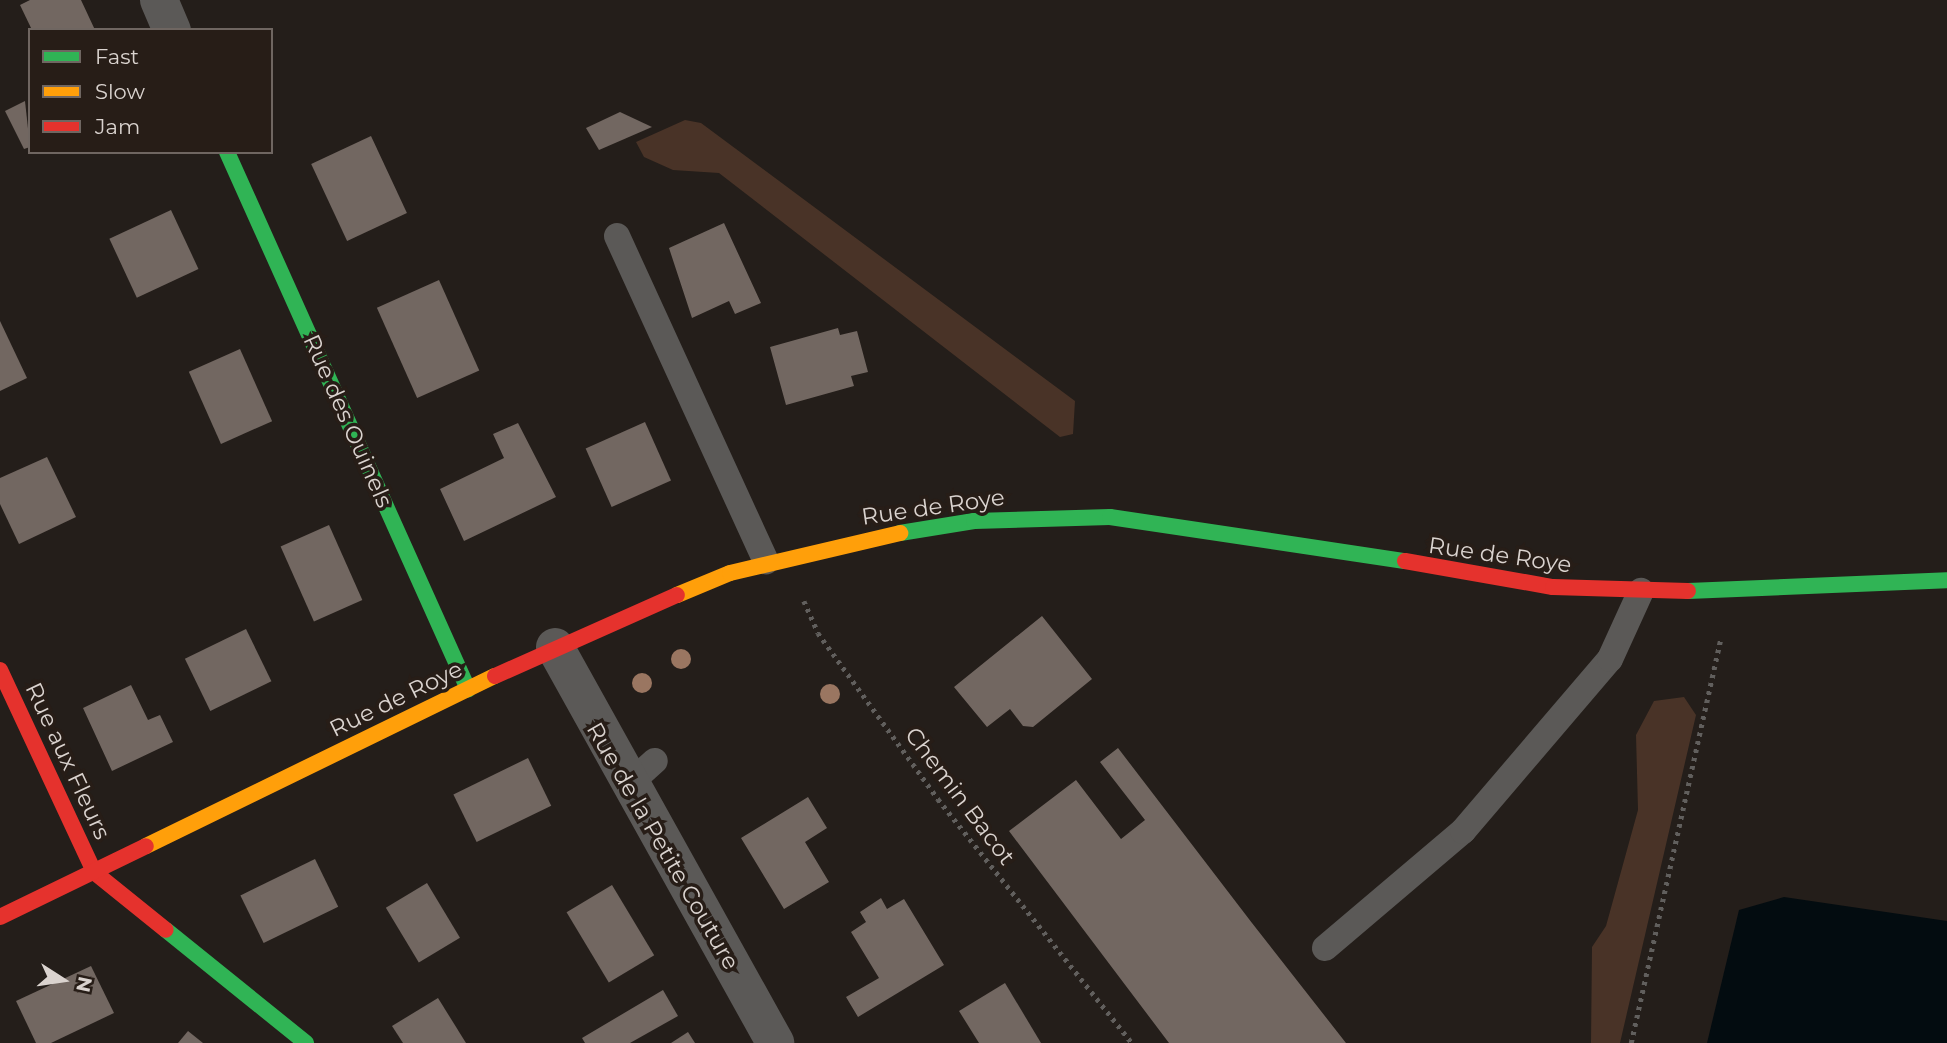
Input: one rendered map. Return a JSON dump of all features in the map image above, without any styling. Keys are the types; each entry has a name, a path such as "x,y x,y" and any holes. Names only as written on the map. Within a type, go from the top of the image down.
{"main road":[{"name":"Rue des Ouinels","path":"228,154 468,689"},
{"name":"Rue de Roye","path":"0,917 555,647 775,559 974,521 1110,517 1203,526 1479,578 1642,591 1720,592 1947,580"},
{"name":"Rue aux Fleurs","path":"0,670 94,872"},
{"path":"94,872 306,1043"}],"street":[{"path":"159,0 171,28"},
{"name":"Rue de la Petite Couture","path":"555,647 642,773 775,1043"}],"lane":[{"path":"617,236 775,559"},
{"path":"1325,948 1463,831 1610,659 1642,591"}],"path":[{"name":"Chemin Bacot","path":"775,559 826,644 938,799 1132,1043"},
{"path":"1630,1043 1723,624 1720,592"}],"shaded area":[{"path":"685,120 701,123 1075,401 1073,434 1060,437 719,173 673,170 644,157 636,142"},
{"path":"1684,697 1696,715 1620,1043 1591,1043 1592,947 1606,926 1638,810 1636,735 1654,701"},
{"path":"1784,897 1947,921 1947,1043 1707,1043 1739,910"}],"building":[{"path":"30,0 81,0 94,28 31,28 20,5"},
{"path":"25,101 28,148 24,149 5,111"},
{"path":"620,112 652,127 599,150 586,128"},
{"path":"371,136 407,213 347,241 311,164"},
{"path":"171,210 198,269 137,298 109,239"},
{"path":"724,223 761,303 735,314 729,301 692,318 669,248"},
{"path":"439,280 479,370 417,398 377,308"},
{"path":"0,321 27,378 0,391"},
{"path":"838,328 840,335 857,331 868,372 851,376 854,386 786,405 770,347"},
{"path":"240,349 272,421 221,444 189,372"},
{"path":"645,422 671,480 612,507 586,448"},
{"path":"518,423 556,497 464,541 440,489 504,458 493,434"},
{"path":"47,457 76,517 19,544 0,504 0,478"},
{"path":"329,525 362,600 314,621 281,547"},
{"path":"1042,616 1092,679 1033,727 1023,726 1010,709 987,727 954,687"},
{"path":"246,629 271,681 210,711 185,659"},
{"path":"131,685 148,720 160,715 173,742 112,771 83,708"},
{"path":"1118,748 1346,1043 1169,1043 1009,831 1076,780 1121,839 1145,820 1100,762"},
{"path":"528,758 551,806 477,842 453,794"},
{"path":"808,797 827,828 805,842 829,882 784,909 741,838"},
{"path":"315,859 338,907 264,943 240,895"},
{"path":"427,883 460,938 419,963 386,908"},
{"path":"612,885 654,955 609,983 567,912"},
{"path":"881,898 887,909 904,899 944,965 858,1017 846,997 879,978 851,932 866,922 860,912"},
{"path":"91,966 114,1013 51,1043 36,1043 16,1001"},
{"path":"1005,983 1041,1043 979,1043 959,1011"},
{"path":"663,990 678,1016 630,1043 585,1043 582,1038"},
{"path":"438,998 466,1043 403,1043 392,1026"},
{"path":"188,1031 203,1043 178,1043"},
{"path":"688,1032 695,1043 671,1043"}],"traffic: fast":[{"path":"228,154 468,689"},
{"path":"900,533 974,521 1110,517 1405,561"},
{"path":"1688,591 1947,580"},
{"path":"166,930 306,1043"}],"traffic: slow":[{"path":"677,595 730,573 900,533"},
{"path":"146,846 495,676"}],"traffic: jam":[{"path":"1405,561 1553,587 1688,591"},
{"path":"495,676 677,595"},
{"path":"0,670 94,872 166,930"},
{"path":"0,917 146,846"}]}
